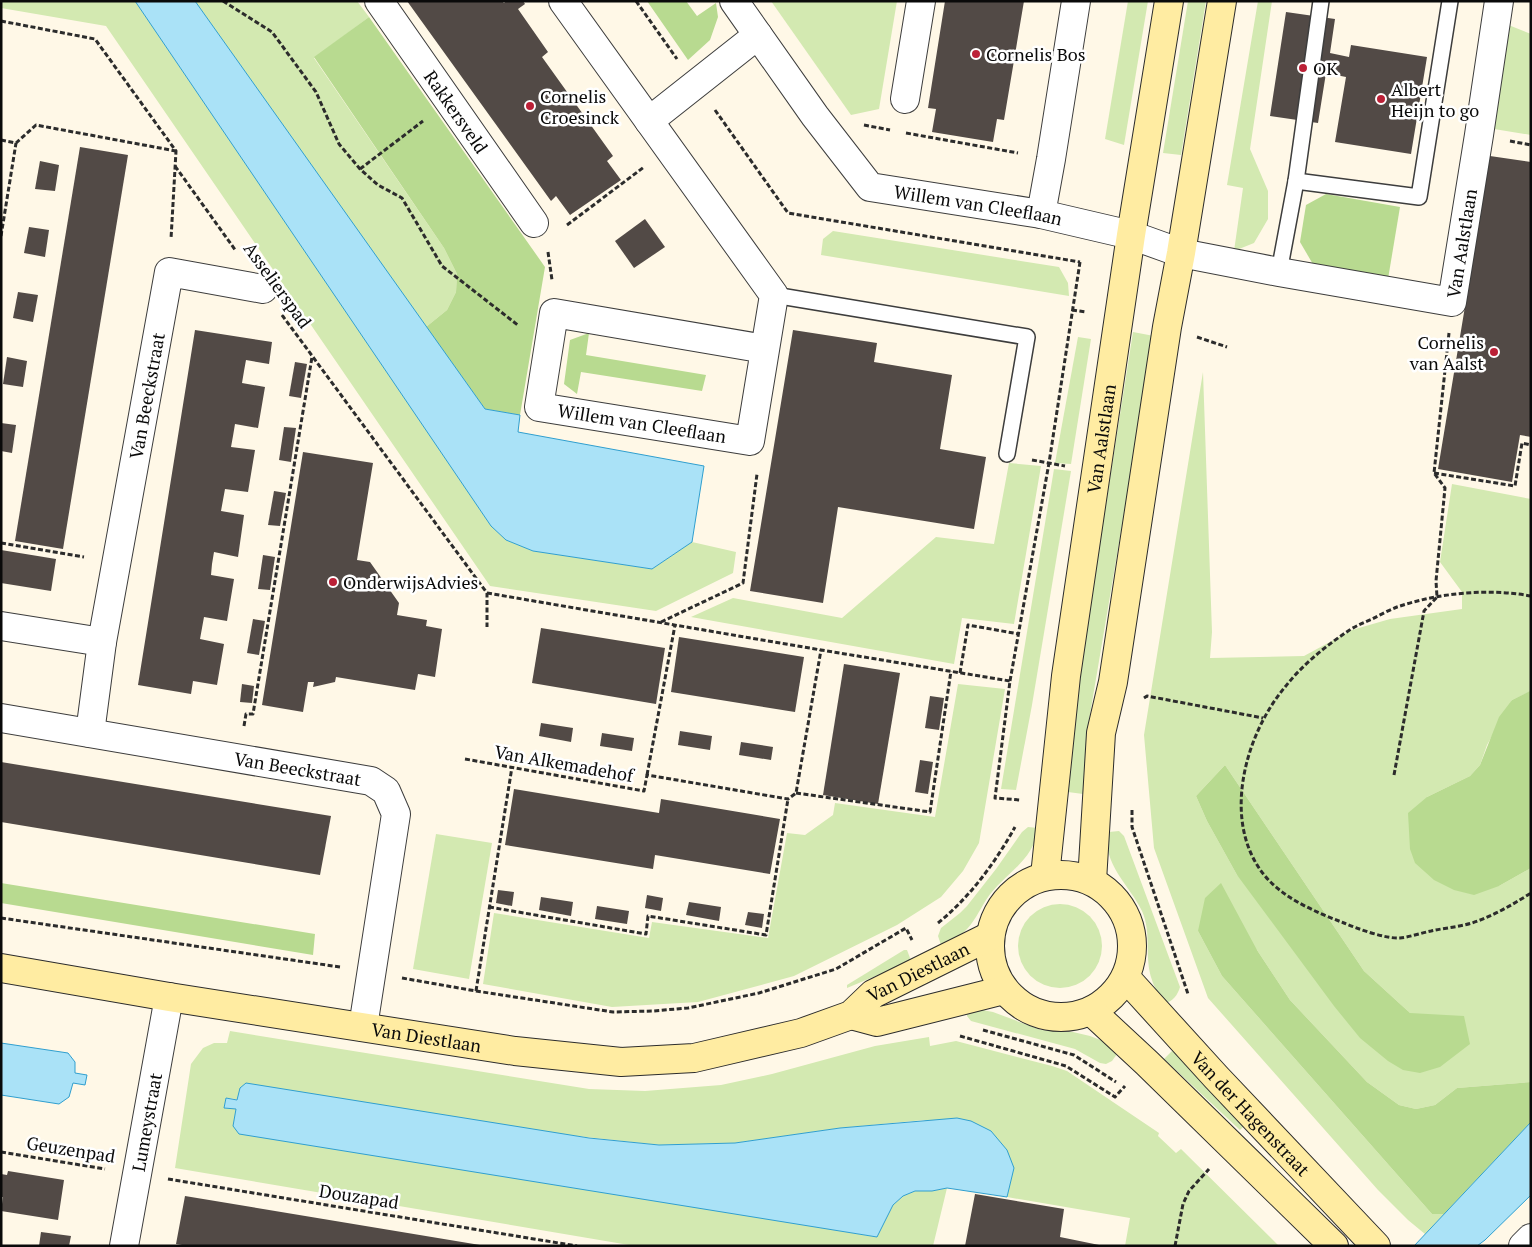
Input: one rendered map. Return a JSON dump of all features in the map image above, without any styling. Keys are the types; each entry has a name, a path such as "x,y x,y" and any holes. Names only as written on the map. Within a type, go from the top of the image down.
{"street":[{"name":"Rakkersveld","path":"379,1 534,222"},
{"path":"563,1 774,296"},
{"name":"Willem van Cleeflaan","path":"734,1 815,116 870,187 1041,214 1131,235 1181,253"},
{"path":"906,99 921,1"},
{"path":"1041,214 1076,1"},
{"name":"Van Aalstlaan","path":"1045,876 1066,676 1131,235 1169,1"},
{"path":"1092,881 1101,733 1112,682 1167,327 1222,1"},
{"name":"Van Aalstlaan","path":"1181,253 1452,302 1480,136 1499,1"},
{"path":"649,121 758,35"},
{"path":"169,272 263,290"},
{"name":"Van Beeckstraat","path":"90,733 102,642 169,272"},
{"name":"Willem van Cleeflaan","path":"765,349 554,313 539,407 750,441 774,296"},
{"path":"1,626 102,642"},
{"name":"Van Beeckstraat","path":"1,718 371,781 386,791 396,814 364,1027"},
{"path":"1060,874 1092,881 1108,891 1120,905 1129,922 1133,941 1132,960 1126,978 1111,998 1091,1011 1073,1016 1054,1017 1035,1012 1018,1003 1004,990 997,977 992,964 990,950 990,936 994,920 1014,891 1028,882 1045,876 1060,874"},
{"name":"Van Diestlaan","path":"1,968 169,997 515,1051 621,1062 694,1058 801,1034 851,1015 873,994 990,936"},
{"name":"Van der Hagenstraat","path":"1126,978 1216,1077 1374,1243"},
{"name":"Van Diestlaan","path":"851,1015 876,1022 1004,990"},
{"name":"Lumeystraat","path":"124,1246 169,997"},
{"name":"Van der Hagenstraat","path":"1091,1011 1147,1063 1334,1246"},
{"path":"1523,1246 1531,1238"}],"lane":[{"path":"1279,272 1296,181 1321,1"},
{"path":"1296,181 1419,196 1450,1"},
{"path":"774,296 1028,337 1007,454"}],"path":[{"path":"223,1 272,32 316,92 339,144 360,169 378,185 402,198 442,266 549,349"},
{"path":"1,22 96,39 176,151 169,272"},
{"path":"360,169 449,100"},
{"path":"1,236 16,143 36,125 176,151"},
{"path":"863,125 892,130"},
{"path":"901,132 1051,159"},
{"path":"1,140 16,143"},
{"path":"564,227 668,149"},
{"name":"Asselierspad","path":"175,166 263,290 487,593"},
{"path":"1021,800 995,798 1010,680 1049,464 1086,225"},
{"path":"1394,775 1424,610 1437,597 1436,581 1445,488 1434,473 1452,302"},
{"path":"239,758 246,714 253,714 312,356"},
{"path":"660,622 743,583 759,456 750,441"},
{"path":"1434,473 1515,486 1522,443 1531,445"},
{"path":"1007,454 1049,464 1097,471"},
{"path":"1,543 117,562"},
{"path":"1531,596 1489,592 1437,597 1397,608 1353,628 1304,666 1283,688 1263,718 1252,744 1243,778 1241,800 1242,818 1252,858 1278,890 1319,914 1365,931 1399,938 1472,923 1509,907 1531,893"},
{"path":"487,627 487,593 1010,680"},
{"path":"647,775 675,625"},
{"path":"960,673 968,625 1019,634"},
{"path":"489,907 646,934 648,916 766,935 788,799 796,793 821,650"},
{"path":"796,793 930,812 951,671"},
{"path":"1139,702 1147,696 1263,718"},
{"name":"Van Alkemadehof","path":"465,759 644,791 647,775 788,799"},
{"path":"476,992 512,767"},
{"path":"936,925 955,909 982,877 1004,847 1019,820"},
{"path":"1132,827 1186,992"},
{"path":"1,918 372,972 476,992 612,1012 688,1008 759,993 836,968 906,928 922,970"},
{"path":"935,1007 944,1039 958,1036 1066,1066 1115,1098 1147,1063"},
{"path":"980,1029 1074,1055 1106,1074"},
{"name":"Geuzenpad","path":"1,1152 137,1174"},
{"path":"1175,1246 1183,1204 1190,1191 1211,1166"},
{"name":"Douzapad","path":"137,1174 577,1246"}],"green space":[{"path":"1,1 135,1 491,526 506,540 533,551 652,569 692,542 736,552 733,573 656,611 490,586 106,26 1,8"},
{"path":"195,1 357,1 369,17 314,58 444,248 457,274 456,292 447,310 426,327"},
{"path":"647,1 686,1 697,16 716,3 718,17 710,40 688,60"},
{"path":"771,1 897,1 879,109 851,115"},
{"path":"1128,1 1148,1 1124,145 1105,139"},
{"path":"1188,1 1206,1 1181,155 1163,153"},
{"path":"1258,1 1272,1 1250,149 1268,191 1268,219 1254,243 1234,251 1243,188 1227,185"},
{"path":"369,17 545,267 520,415 485,409 426,327 447,310 456,292 457,274 444,248 314,57"},
{"path":"1506,24 1531,34 1531,135 1494,129"},
{"path":"1326,194 1400,207 1388,279 1314,266 1300,242 1306,205"},
{"path":"833,231 1059,267 1068,283 1069,296 821,255 823,239"},
{"path":"1133,332 1154,336 1088,726 1083,794 1066,791 1075,701"},
{"path":"589,333 586,355 706,375 702,391 581,372 577,394 564,384 570,340"},
{"path":"1078,337 1091,339 1071,464 1055,463"},
{"path":"1203,372 1212,632 1210,658 1304,656 1352,630 1390,619 1462,609 1462,592 1440,562 1452,484 1531,499 1531,691 1512,700 1487,745 1480,765 1470,776 1427,797 1499,886 1531,868 1531,1082 1457,1088 1435,1105 1416,1109 1399,1105 1367,1082 1290,1000 1257,950 1198,931 1222,976 1432,1214 1444,1214 1425,1234 1378,1190 1208,998 1154,848 1144,735","holes":["1225,765 1364,971 1410,1013 1237,875 1207,821 1196,796"]},
{"path":"1009,463 1041,466 1014,624 962,618 954,664 691,617 733,598 842,618 936,537 994,544"},
{"path":"1054,469 1071,471 1016,790 1001,789"},
{"path":"958,684 1005,689 979,843 963,871 941,897 897,925 794,976 698,1002 612,1007 483,984 494,913 649,938 652,922 768,938 787,833 805,835 833,815 835,803 935,817"},
{"path":"1530,691 1531,868 1499,886 1474,895 1454,890 1434,880 1415,863 1410,849 1408,813 1427,797 1470,776 1480,765 1499,717 1512,700"},
{"path":"1225,765 1364,971 1410,1013 1464,1016 1470,1044 1440,1067 1420,1073 1403,1070 1388,1061 1360,1038 1237,875 1207,821 1196,796"},
{"path":"1028,827 1038,828 1031,850 993,891 968,928 956,938 941,945 938,936 941,928 967,906 1022,832"},
{"path":"1119,831 1124,836 1180,987 1175,997 1165,1003 1156,989 1150,972 1147,928 1142,911 1118,874 1109,854 1107,843 1109,832"},
{"path":"436,834 492,843 469,979 413,969"},
{"path":"1,883 315,934 313,955 1,903"},
{"path":"1221,883 1257,950 1290,1000 1367,1082 1399,1105 1416,1109 1435,1105 1457,1088 1531,1082 1531,1122 1444,1214 1432,1214 1222,976 1198,931 1205,898"},
{"path":"1060,904 1076,907 1090,916 1099,930 1102,946 1099,962 1090,976 1076,985 1060,988 1044,985 1030,976 1021,962 1018,946 1021,930 1030,916 1044,907"},
{"path":"904,950 907,950 910,958 909,962 847,988 847,985"},
{"path":"977,1009 993,1012 1041,1030 1073,1032 1090,1036 1103,1041 1115,1050 1117,1054 1112,1061 1106,1064 1100,1063 1075,1049 971,1021 967,1016 967,1011"},
{"path":"230,1031 589,1089 645,1091 721,1085 772,1074 875,1046 929,1037 930,1046 956,1041 1067,1071 1159,1133 1158,1136 1176,1153 1181,1149 1279,1246 1125,1246 1130,1218 1007,1197 1013,1168 924,1120 840,1128 735,1143 659,1145 226,1098 224,1108 236,1109 233,1126 876,1237 893,1205 903,1196 915,1191 932,1191 947,1188 933,1246 635,1246 175,1168 191,1064 203,1048 214,1043 227,1043"},
{"path":"1175,1048 1246,1124 1240,1130 1164,1059"}],"water":[{"path":"135,1 195,1 485,409 520,415 518,432 704,466 692,542 652,569 533,551 506,540 491,526"},
{"path":"1,1043 68,1053 75,1062 75,1073 87,1075 85,1085 73,1083 69,1097 59,1104 1,1095"},
{"path":"246,1083 589,1138 659,1145 735,1143 840,1128 957,1118 971,1121 991,1131 1007,1150 1014,1168 1007,1197 947,1188 932,1191 915,1191 903,1196 893,1205 877,1237 239,1134 233,1126 236,1109 224,1108 226,1098 237,1100 240,1088"},
{"path":"1531,1122 1531,1195 1477,1246 1414,1246"}],"building":[{"name":"Cornelis Croesinck","path":"407,1 502,1 504,3 506,1 523,1 525,4 518,9 548,52 542,57 613,156 607,161 621,180 570,215 556,196 551,201"},
{"name":"Cornelis Bos","path":"945,1 1024,1 1004,120 997,119 993,142 932,132 936,109 928,108"},
{"path":"1286,12 1335,19 1330,53 1349,57 1351,45 1427,57 1411,154 1335,142 1346,77 1326,73 1318,123 1270,116"},
{"path":"80,147 128,155 63,549 15,541"},
{"name":"Cornelis van Aalst","path":"1490,156 1531,162 1531,437 1520,435 1512,482 1438,469"},
{"path":"40,161 59,165 55,191 35,189"},
{"path":"645,219 665,247 634,268 615,241"},
{"path":"29,227 49,230 45,257 24,253"},
{"path":"18,292 38,295 33,322 13,318"},
{"path":"195,330 272,342 269,364 246,360 242,383 265,387 258,428 235,424 231,447 255,450 248,492 225,489 221,511 244,515 238,557 214,552 212,564 211,575 234,579 227,621 204,617 200,639 224,644 217,685 193,681 191,694 138,685"},
{"path":"793,330 877,343 874,362 952,375 940,449 986,457 974,529 838,507 823,603 750,591"},
{"path":"7,357 27,361 23,387 3,384"},
{"path":"295,362 307,364 301,398 289,396"},
{"path":"1,423 16,425 12,453 1,451"},
{"path":"284,427 296,428 291,462 279,460"},
{"name":"OnderwijsAdvies","path":"303,452 373,463 357,560 370,562 399,603 397,615 427,620 426,626 442,629 435,677 418,674 415,690 336,677 335,682 313,687 314,682 308,682 303,712 262,705"},
{"path":"274,491 286,493 280,526 268,525"},
{"path":"1,550 56,559 51,591 1,583"},
{"path":"263,555 275,557 270,590 258,589"},
{"path":"253,619 265,621 259,655 247,653"},
{"path":"541,628 665,648 656,704 532,683"},
{"path":"679,637 804,657 795,712 671,692"},
{"path":"844,664 900,673 878,804 823,795"},
{"path":"242,684 254,686 252,703 240,702"},
{"path":"930,696 944,698 939,730 925,728"},
{"path":"541,723 573,728 571,742 539,736"},
{"path":"680,731 712,736 710,750 678,745"},
{"path":"602,733 634,738 632,751 600,746"},
{"path":"741,742 773,747 771,760 739,755"},
{"path":"920,760 933,762 928,794 915,792"},
{"path":"1,762 331,816 320,875 1,822"},
{"path":"514,789 659,813 661,799 780,819 770,874 655,855 653,869 505,845"},
{"path":"498,890 514,892 512,906 496,903"},
{"path":"647,895 663,898 661,911 645,908"},
{"path":"541,897 573,902 571,916 539,910"},
{"path":"689,902 721,907 719,921 686,915"},
{"path":"597,906 629,911 627,924 595,919"},
{"path":"748,912 764,914 762,928 745,925"},
{"path":"8,1171 64,1180 58,1220 1,1211 3,1197 1,1197 1,1174 7,1175"},
{"path":"975,1194 1064,1209 1060,1237 1104,1246 965,1246"},
{"path":"185,1196 480,1246 188,1246 176,1244"},
{"path":"41,1232 71,1236 69,1246 39,1246"}],"place":[{"name":"Cornelis Bos","path":"976,54"},
{"name":"OK","path":"1303,68"},
{"name":"Albert Heijn to go","path":"1381,99"},
{"name":"Cornelis Croesinck","path":"530,106"},
{"name":"Cornelis van Aalst","path":"1494,352"},
{"name":"OnderwijsAdvies","path":"333,582"}]}
